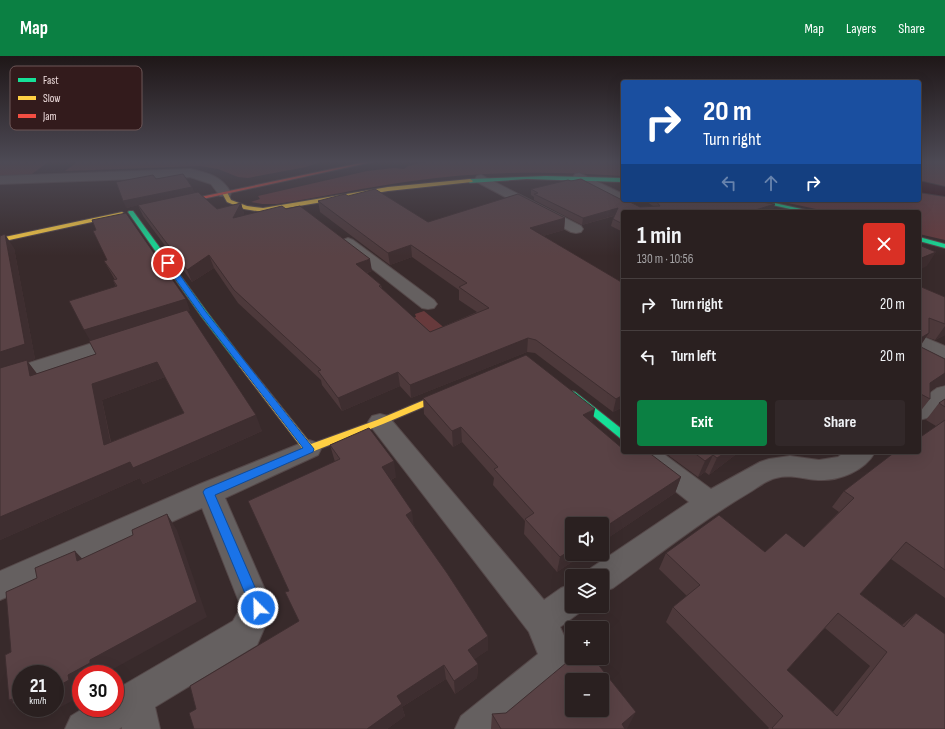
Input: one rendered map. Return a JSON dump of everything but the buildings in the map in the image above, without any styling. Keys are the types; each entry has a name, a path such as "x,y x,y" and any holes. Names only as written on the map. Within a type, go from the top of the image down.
{"street":[{"path":"168,205 223,193"},
{"path":"225,193 229,201 246,208 263,210 305,210 374,193"},
{"path":"508,193 576,229"},
{"path":"612,193 621,198"},
{"path":"763,202 802,210"},
{"path":"0,240 135,212 196,316 309,449"},
{"path":"336,234 428,304"},
{"path":"921,240 945,246"},
{"path":"0,379 137,335"},
{"path":"921,343 945,354"},
{"path":"0,586 209,492 309,449 380,422 461,387"},
{"path":"563,387 621,433"},
{"path":"921,411 945,393"},
{"path":"380,422 541,621 558,660 474,729"},
{"path":"647,454 709,503"},
{"path":"609,573 709,503 769,468 790,466 819,470 844,466 860,454"},
{"path":"84,729 138,714 245,633 258,608 209,492"},
{"path":"541,621 565,604"}],"shaded area":[{"path":"269,193 337,193 277,204 251,202 260,199 258,196"},
{"path":"921,193 945,197 945,240 921,234 921,210 821,210 783,202 921,202"},
{"path":"928,193 945,193 945,196"},
{"path":"424,311 447,330 384,358 362,337 416,317 415,314"}],"traffic: fast":[{"path":"763,202 802,210"},
{"path":"131,212 204,314 243,365"},
{"path":"921,240 945,246"},
{"path":"572,394 621,433"}],"traffic: slow":[{"path":"225,193 229,201 246,208 263,210 362,193"},
{"path":"0,240 122,214"},
{"path":"243,365 309,449 380,422 451,392"}],"traffic: jam":[{"path":"175,203 221,193"}],"route":[{"path":"168,263 204,314 309,449 209,492 258,608"}]}
